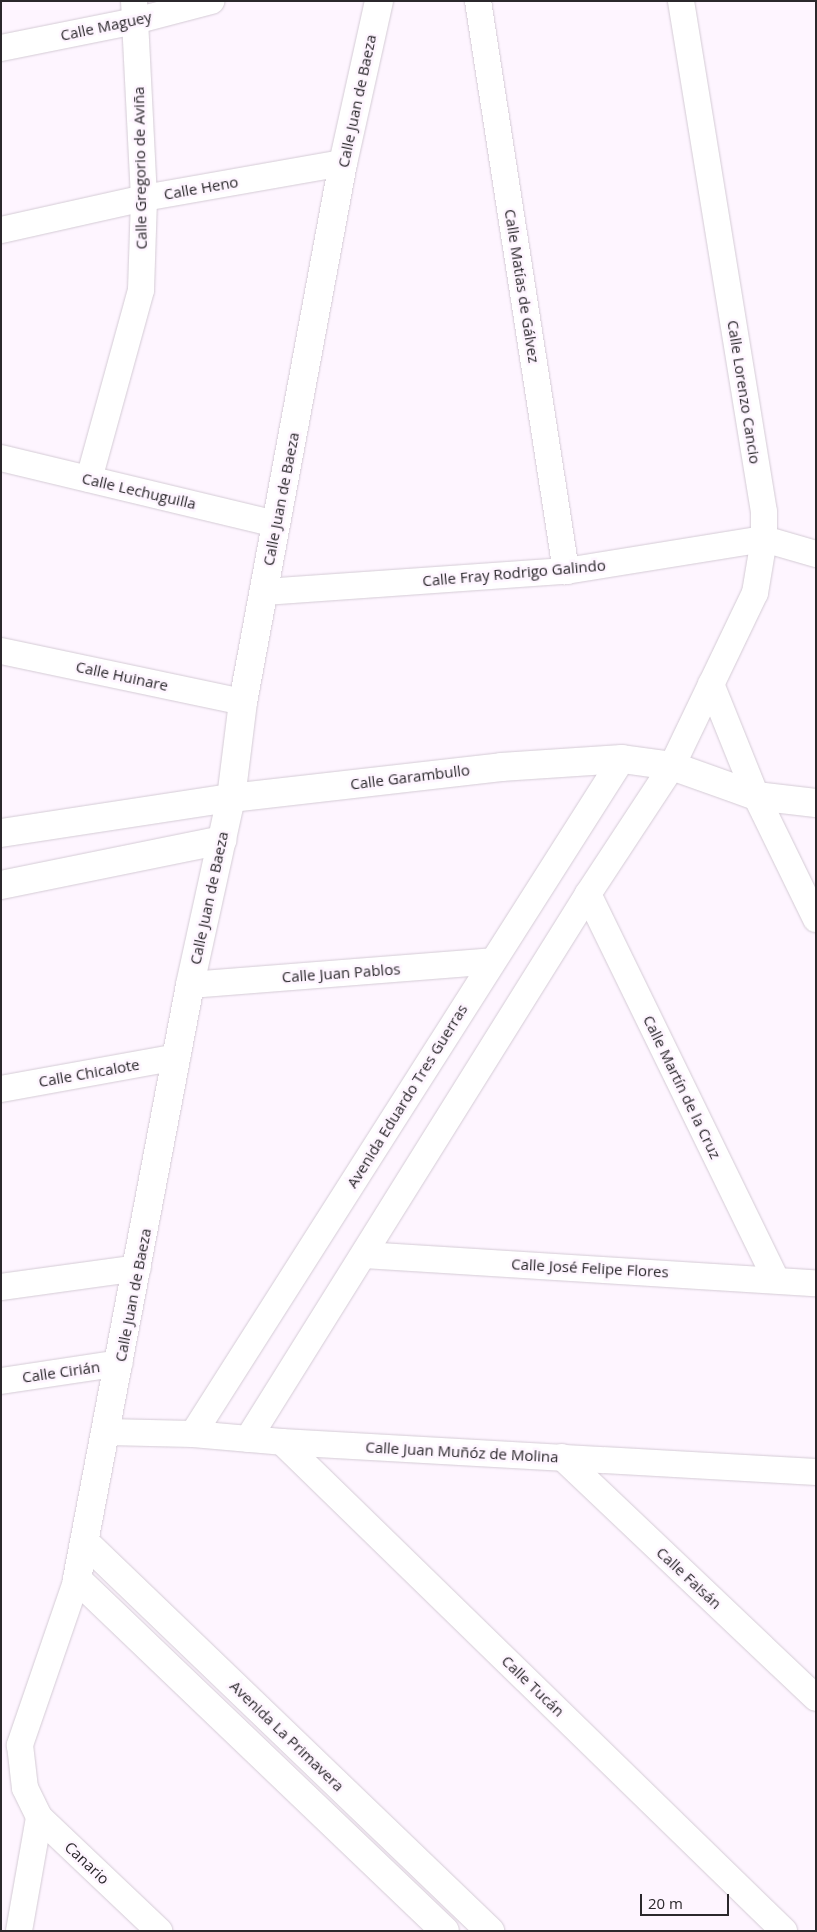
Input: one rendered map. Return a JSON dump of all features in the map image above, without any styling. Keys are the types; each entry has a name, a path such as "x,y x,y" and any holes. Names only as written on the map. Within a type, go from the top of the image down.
{"street":[{"name":"Calle Maguey","path":"1,48 134,11 211,1"},
{"name":"Calle Juan de Baeza","path":"25,1788 10,1744 77,1579 85,1542 108,1432 190,985 231,798 243,702 344,163 379,1"},
{"name":"Calle Matías de Gálvez","path":"478,1 566,571"},
{"name":"Calle Lorenzo Cancio","path":"672,766 755,594 764,539 762,502 681,1"},
{"name":"Calle Gregorio de Aviña","path":"89,479 140,290 144,198 134,11"},
{"name":"Calle Heno","path":"1,230 144,198 344,163"},
{"name":"Calle Lechuguilla","path":"1,458 276,524"},
{"name":"Calle Fray Rodrigo Galindo","path":"263,592 566,571 764,539"},
{"path":"764,539 816,554"},
{"name":"Calle Huinare","path":"1,651 243,702"},
{"path":"711,684 756,796 816,919"},
{"name":"Calle Garambullo","path":"1,833 231,798 501,767 622,759 672,766 756,796 816,803"},
{"name":"Avenida Eduardo Tres Guerras","path":"193,1434 622,759"},
{"path":"248,1439 365,1255 588,894 672,766"},
{"path":"1,885 222,840"},
{"name":"Calle Martín de la Cruz","path":"588,894 776,1280"},
{"name":"Calle Juan Pablos","path":"190,985 492,961"},
{"name":"Calle Chicalote","path":"1,1089 177,1057"},
{"name":"Calle José Felipe Flores","path":"365,1255 816,1283"},
{"path":"1,1287 138,1268"},
{"name":"Calle Cirián","path":"1,1381 120,1363"},
{"name":"Calle Juan Muñóz de Molina","path":"108,1432 193,1434 282,1442 816,1472"},
{"name":"Calle Tucán","path":"282,1442 784,1931"},
{"name":"Calle Faisán","path":"562,1457 816,1698"},
{"name":"Avenida La Primavera","path":"85,1542 490,1931"},
{"name":"Avenida La Primavera","path":"77,1579 445,1931"},
{"name":"Canario","path":"25,1788 39,1817 159,1931"},
{"path":"20,1931 39,1817"}]}
